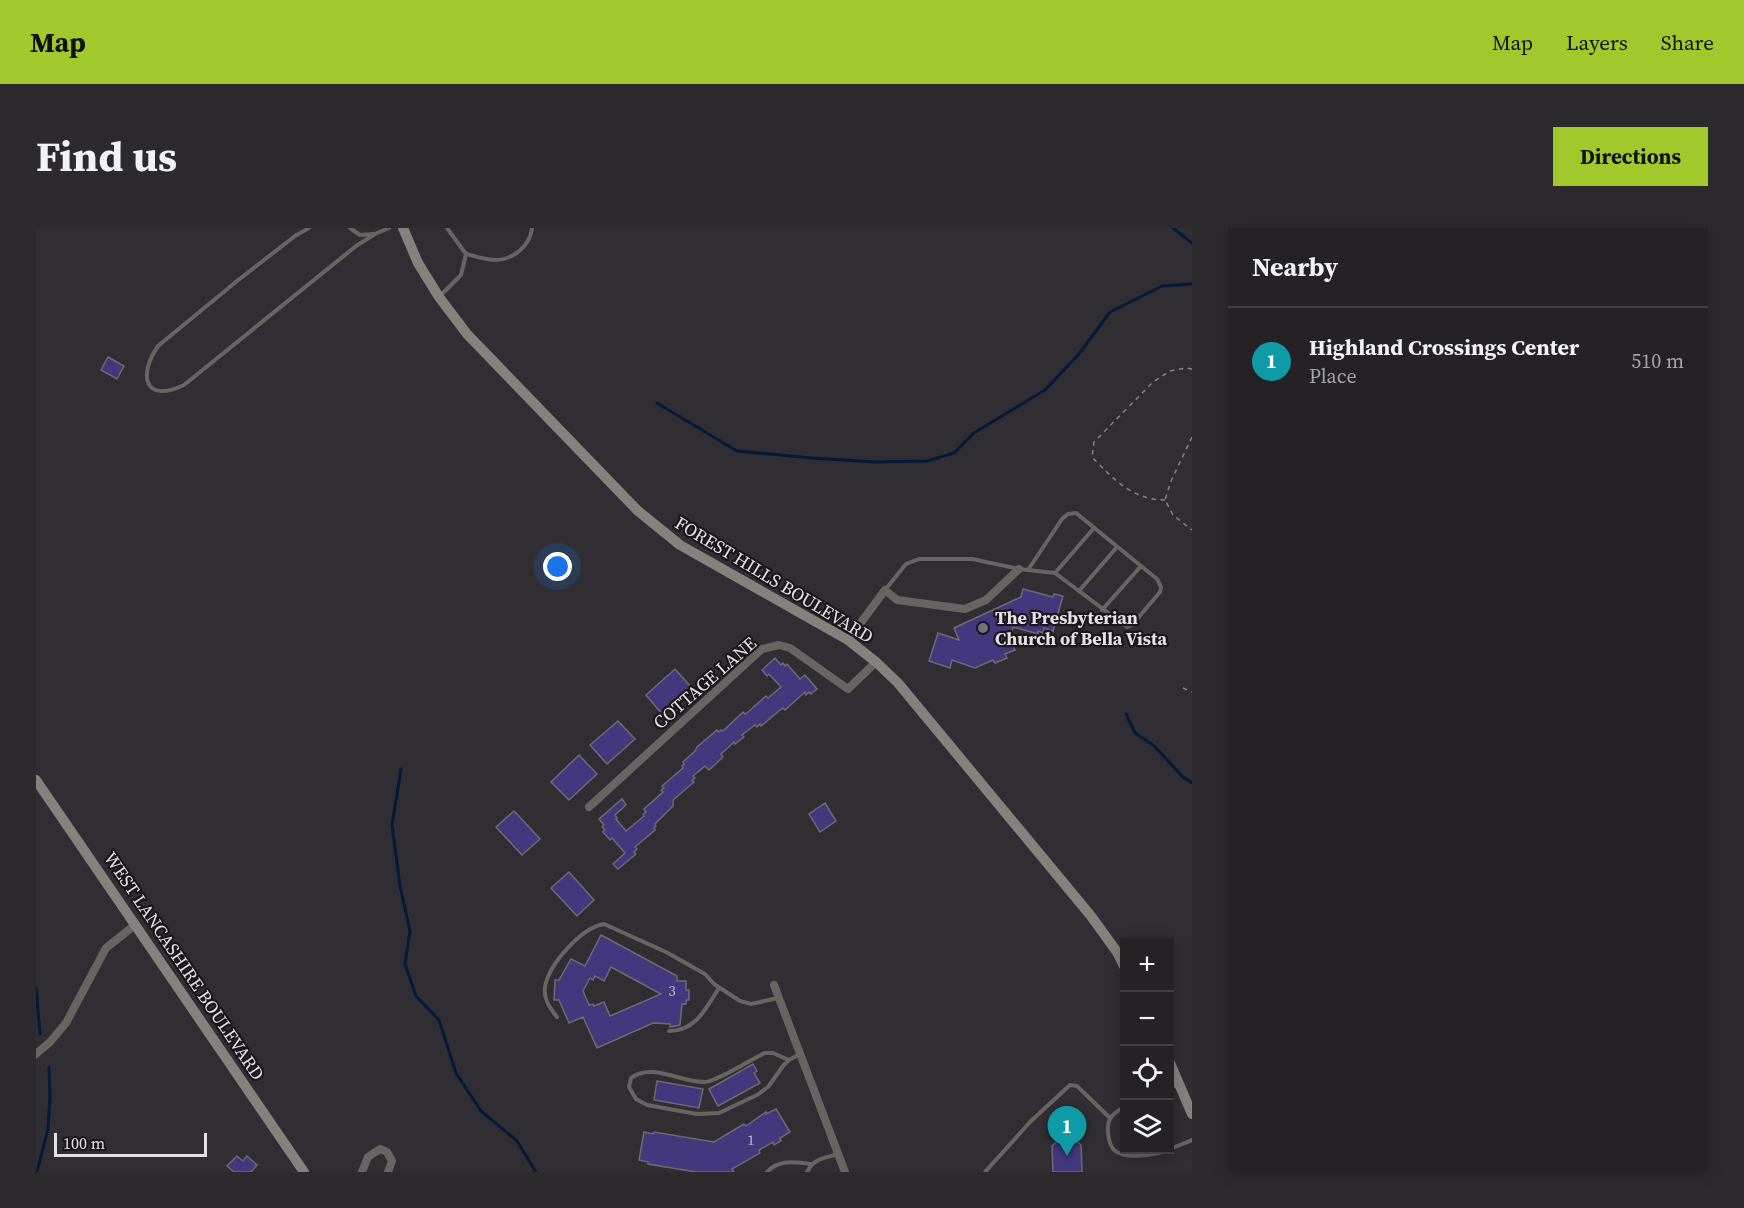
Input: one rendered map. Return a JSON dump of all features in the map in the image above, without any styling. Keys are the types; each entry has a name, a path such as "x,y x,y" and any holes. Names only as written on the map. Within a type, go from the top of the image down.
{"main road":[{"name":"FOREST HILLS BOULEVARD","path":"403,228 418,263 439,297 467,334 637,510 665,534 848,640 898,683 1091,916 1120,957"},
{"name":"WEST LANCASHIRE BOULEVARD","path":"36,780 300,1170"},
{"path":"1174,1086 1192,1114"}],"street":[{"path":"848,640 885,590 897,600 965,609 986,600 1024,570"},
{"name":"COTTAGE LANE","path":"589,807 762,649 778,645 790,648 848,689 876,662"},
{"path":"36,1054 66,1023 106,948 135,925"},
{"path":"774,986 845,1172"},
{"path":"362,1172 368,1157 380,1149 387,1152 392,1161 388,1172"}],"lane":[{"path":"309,228 295,236 237,281 158,346 149,360 146,374 148,384 153,390 162,393 184,386 356,246 388,228"},
{"path":"350,228 360,235 375,234"},
{"path":"447,228 466,254 496,260 518,253 525,246 532,228"},
{"path":"439,297 461,275 466,254"},
{"path":"885,590 906,564 919,559 972,559 1024,570 1055,573 1126,627 1132,625 1160,592 1161,587 1156,579 1076,513 1068,514 1062,519 1024,570"},
{"path":"1055,573 1094,528"},
{"path":"1079,591 1117,547"},
{"path":"1102,610 1141,566"},
{"path":"556,1017 549,1008 545,987 552,970 566,950 585,932 595,925 604,924 666,952 705,974 720,988 740,1001 751,1004 779,997"},
{"path":"669,1032 685,1029 694,1024 720,988"},
{"path":"789,1060 773,1053 765,1053 717,1078 704,1082 650,1072 639,1073 631,1078 629,1088 636,1099 647,1105 712,1115 757,1095 768,1087 789,1060 800,1054"},
{"path":"985,1172 1030,1121 1070,1085 1077,1086 1110,1118"},
{"path":"1120,1111 1110,1118 1108,1124 1112,1149 1120,1153"},
{"path":"1174,1147 1192,1140"},
{"path":"807,1172 811,1164 819,1159 838,1154"},
{"path":"1134,1154 1153,1154"},
{"path":"766,1172 777,1164 786,1162 811,1164"}],"path":[{"path":"1165,500 1151,500 1128,491 1092,457 1094,442 1153,382 1170,371 1192,369"},
{"path":"1192,437 1171,481 1165,500 1173,515 1192,530"},
{"path":"1183,688 1192,692"}],"building":[{"path":"108,357 124,366 117,379 101,370"},
{"name":"The Presbyterian Church of Bella Vista","path":"1023,589 1053,597 1054,594 1063,596 1053,631 1044,628 1043,633 1038,631 1038,634 1013,627 1010,639 1015,650 1005,654 1007,658 995,663 993,660 975,668 952,660 950,668 929,661 938,633 959,640 954,628 1021,597"},
{"path":"775,658 781,665 787,664 800,679 805,675 817,689 811,694 809,692 806,695 805,692 785,710 783,708 780,710 761,726 760,724 757,727 755,725 742,735 744,737 735,744 734,742 721,754 723,757 709,770 705,766 693,776 694,782 673,800 673,806 655,824 655,830 635,847 636,854 618,869 613,864 625,853 612,838 610,840 603,832 604,825 599,819 622,799 626,805 615,815 626,831 644,816 646,812 644,809 663,792 662,786 683,768 683,762 697,747 717,730 723,731 743,712 745,714 766,696 768,698 781,687 762,670"},
{"path":"675,669 691,687 662,714 646,695"},
{"path":"618,721 635,739 607,764 590,745"},
{"path":"579,755 597,774 569,800 551,782"},
{"path":"825,803 836,821 820,832 809,814"},
{"path":"514,811 540,839 522,855 496,827"},
{"path":"569,872 594,900 577,916 551,888"},
{"path":"601,935 677,976 677,981 686,981 689,1000 686,1000 686,1004 682,1004 680,1025 670,1027 670,1024 653,1023 597,1048 583,1017 569,1023 559,1000 554,1000 555,980 559,980 571,959 585,966","holes":["611,967 661,994 610,1016 604,1002 594,1006 589,1005 583,991 590,978 593,980 595,976 604,981"]},
{"path":"753,1064 757,1071 754,1073 760,1083 718,1106 709,1089"},
{"path":"657,1081 703,1089 699,1108 654,1100"},
{"path":"776,1109 790,1132 780,1138 781,1141 774,1145 773,1142 759,1150 760,1153 732,1169 734,1172 696,1172 648,1164 648,1162 639,1160 644,1132 714,1142 744,1124 746,1126 766,1112 766,1114"},
{"path":"1067,1131 1081,1145 1082,1172 1053,1172 1052,1146"},
{"path":"237,1156 243,1161 247,1156 257,1165 251,1172 234,1172 227,1166"}],"waterway":[{"path":"1173,228 1192,243"},
{"path":"657,403 737,451 876,462 927,461 954,453 974,433 1045,390 1079,354 1110,312 1162,286 1192,284"},
{"path":"1126,714 1135,733 1153,745 1183,777 1192,783"},
{"path":"401,769 392,825 400,886 410,931 405,964 416,996 439,1020 456,1073 481,1111 517,1141 536,1172"},
{"path":"36,988 40,1034"},
{"path":"37,1172 48,1129 49,1067"}],"place":[{"name":"The Presbyterian Church of Bella Vista","path":"983,628"},
{"name":"Highland Crossings Center","path":"1067,1156"}]}
